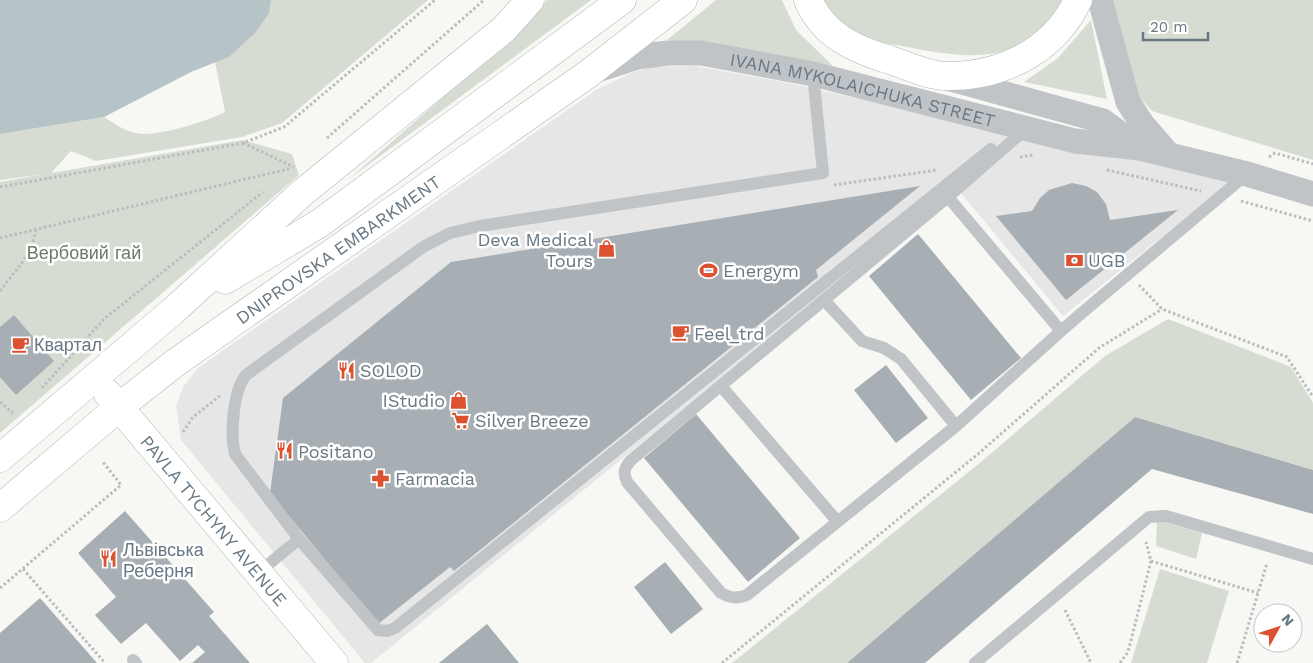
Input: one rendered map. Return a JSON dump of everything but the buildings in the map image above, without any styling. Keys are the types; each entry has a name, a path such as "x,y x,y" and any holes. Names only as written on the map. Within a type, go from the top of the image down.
{"main road":[{"name":"DNIPROVSKA EMBARKMENT","path":"0,458 173,311 302,193 504,29 530,0"},
{"name":"DNIPROVSKA EMBARKMENT","path":"173,311 320,223 622,0"},
{"name":"DNIPROVSKA EMBARKMENT","path":"0,508 119,407 230,323 588,74 683,0"},
{"name":"IVANA MYKOLAICHUKA STREET","path":"808,0 814,14 835,38 873,55 943,76"},
{"path":"943,76 980,74 1023,60 1053,37 1073,12 1078,0"},
{"name":"PAVLA TYCHYNY AVENUE","path":"94,377 334,663"}],"street":[{"path":"1100,0 1128,102 1169,155"},
{"name":"IVANA MYKOLAICHUKA STREET","path":"588,74 637,57 668,53 701,53 813,74 1075,141 1140,148 1247,174 1313,194"},
{"name":"IVANA MYKOLAICHUKA STREET","path":"943,76 1103,121 1140,148"}],"lane":[{"path":"813,74 822,173 480,226 450,233 399,262 246,375 237,389 232,443 236,454 299,539 370,624 378,630 387,631 395,628 991,149"},
{"path":"1027,128 948,197 630,461 625,468 624,474 627,482 721,593 731,598 739,598 747,594 956,426 1061,331 1247,174"},
{"path":"948,197 1061,331"},
{"path":"824,300 862,341 884,348 901,359 956,426"},
{"path":"721,386 837,521"},
{"path":"976,663 1149,517 1166,516 1313,559"},
{"path":"258,573 299,539"}],"path":[{"path":"0,187 243,143 284,127 435,0"},
{"path":"323,142 484,0"},
{"path":"243,143 294,168"},
{"path":"286,174 301,161"},
{"path":"0,238 294,168"},
{"path":"825,186 943,169"},
{"path":"1105,169 1221,196 1313,221"},
{"path":"41,389 104,319 264,192"},
{"path":"0,291 31,252 36,229"},
{"path":"1135,280 1162,309 1287,357 1313,397"},
{"path":"722,663 978,454 1099,348 1162,309"},
{"path":"183,432 193,417 208,405 230,388 237,389"},
{"path":"0,402 13,414"},
{"path":"0,588 121,485 103,462"},
{"path":"1120,663 1128,652 1150,561 1142,521"},
{"path":"1237,663 1272,547"},
{"path":"1150,561 1258,594"},
{"path":"23,569 105,663"},
{"path":"1057,594 1091,663"}],"shaded area":[{"path":"0,0 271,0 269,13 256,32 229,57 193,71 104,117 0,134"},
{"path":"695,66 788,83 1232,181 1063,316 956,187 371,663 365,663 181,440 176,406 183,387 198,368 596,90 631,73 651,67"}],"green space":[{"name":"Вербовий гай","path":"182,0 428,0 282,123 242,137 96,161 71,151 51,173 243,140 292,154 299,175 0,433 0,182 45,174 0,180 0,134 104,117 122,128 143,134 185,127 225,112 215,62 194,71"},
{"path":"547,0 591,0 349,179 532,20"},
{"path":"716,0 782,0 796,30 833,66 667,40"},
{"path":"819,0 1064,0 1045,25 1032,38 1001,52 985,55 968,55 934,52 864,39 850,33 838,23"},
{"path":"1108,0 1313,0 1313,160 1152,111 1134,91"},
{"path":"1091,20 1107,99 1024,82 1058,58"},
{"path":"1168,319 1291,367 1313,403 1313,470 1135,417 847,663 732,663 981,462 1105,356"},
{"path":"1157,520 1202,533 1196,559 1156,546"},
{"path":"1160,569 1229,591 1207,663 1131,663"}],"place":[{"name":"Deva Medical Tours","path":"607,249"},
{"name":"UGB","path":"1074,260"},
{"name":"Energym","path":"709,270"},
{"name":"Feel_trd","path":"680,333"},
{"name":"Квартал","path":"20,344"},
{"name":"SOLOD","path":"346,370"},
{"name":"IStudio","path":"459,400"},
{"name":"Silver Breeze","path":"461,420"},
{"name":"Positano","path":"284,451"},
{"name":"Farmacia","path":"381,478"},
{"name":"Львівська Реберня","path":"109,559"}]}
